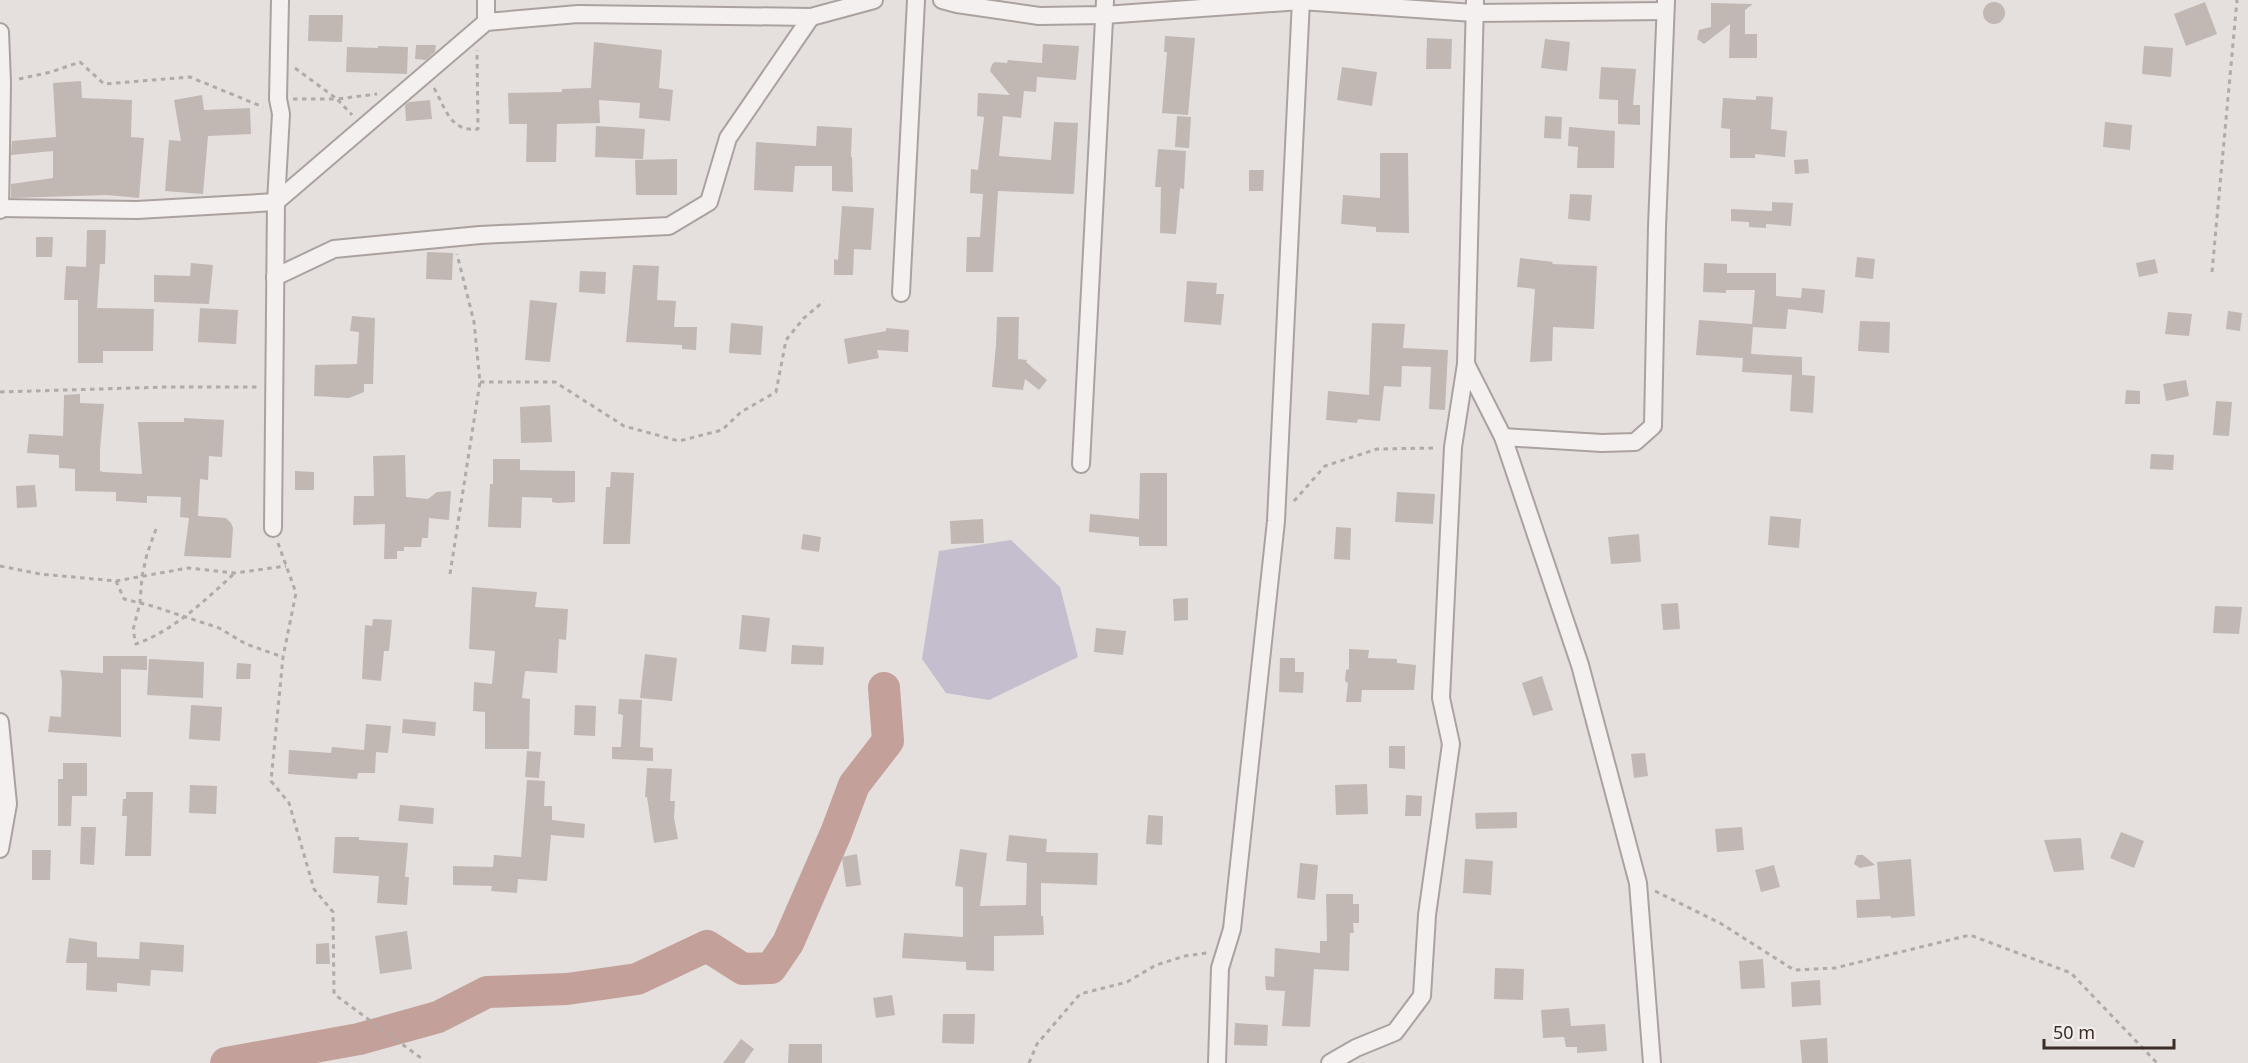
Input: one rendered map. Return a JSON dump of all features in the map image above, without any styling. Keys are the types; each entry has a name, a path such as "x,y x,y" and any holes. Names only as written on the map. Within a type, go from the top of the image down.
{"street":[{"path":"273,528 280,0"},
{"path":"481,27 486,0"},
{"path":"0,32 0,209 137,210 276,202 481,27 578,14 811,17 874,0"},
{"path":"901,293 916,0"},
{"path":"942,0 1038,16 1105,7 1301,0 1475,7 1666,5 1657,227 1653,426 1635,442 1602,444 1503,436"},
{"path":"1217,1063 1220,968 1232,929 1276,521 1301,0"},
{"path":"1081,464 1105,7"},
{"path":"1330,1063 1356,1048 1395,1032 1422,996 1427,915 1451,744 1441,698 1453,447 1466,364 1475,7"},
{"path":"275,278 334,249 454,238 669,226 709,202 728,138 811,17"},
{"path":"1466,364 1503,436 1580,665 1638,883 1652,1063"},
{"path":"0,722 8,804 0,849"}],"path":[{"path":"2212,272 2237,0"},
{"path":"426,73 453,123 466,130 478,129 478,65 481,27"},
{"path":"279,56 337,99 363,127"},
{"path":"1,83 51,72 81,62 104,84 190,77 280,106 407,90"},
{"path":"450,574 480,382 474,322 454,238"},
{"path":"480,382 555,382 624,426 679,441 722,430 741,412 776,392 786,340 804,318 824,301"},
{"path":"0,392 166,387 274,388"},
{"path":"1276,521 1325,466 1377,449 1453,447"},
{"path":"273,528 296,593 283,657 271,781 289,803 314,889 333,912 334,994 421,1058"},
{"path":"156,529 142,576 140,603 133,630 136,644 150,639 186,617 235,573"},
{"path":"0,566 40,574 116,581 188,568 235,573 286,566"},
{"path":"116,581 124,599 219,628 246,644 283,657"},
{"path":"1638,883 1720,923 1794,970 1835,968 1970,934 2071,973 2157,1063"},
{"path":"1029,1063 1037,1044 1080,994 1127,982 1155,965 1185,956 1208,953"}],"shaded area":[{"path":"1011,540 1060,587 1078,657 989,700 946,693 922,659 939,551"}],"building":[{"path":"1994,2 2002,5 2005,13 2002,21 1994,24 1986,21 1983,13 1986,5"},
{"path":"2205,2 2217,34 2186,46 2174,14"},
{"path":"1711,3 1753,4 1745,10 1745,34 1757,34 1757,58 1729,58 1730,24 1704,44 1697,39 1699,30 1711,27"},
{"path":"309,15 343,15 342,42 308,41"},
{"path":"1165,36 1195,38 1188,115 1162,113 1167,52 1164,52"},
{"path":"1427,38 1452,39 1451,69 1426,69"},
{"path":"1545,39 1570,42 1567,71 1541,68"},
{"path":"594,42 662,50 659,88 673,90 670,121 639,118 640,103 599,100 600,123 557,124 556,162 526,162 527,124 509,124 508,93 562,92 562,89 591,88"},
{"path":"1043,44 1079,46 1076,80 1037,77 1036,92 1024,91 1021,118 1003,116 999,156 1051,160 1054,122 1078,123 1074,194 998,191 993,272 966,272 967,237 980,237 983,194 970,193 971,169 978,170 984,117 977,116 978,93 1010,95 990,71 992,64 1007,63 1008,60 1042,63"},
{"path":"416,45 436,45 435,52 426,60 415,59"},
{"path":"378,46 408,47 407,74 346,72 347,47 378,48"},
{"path":"2144,46 2173,48 2171,77 2142,74"},
{"path":"1342,67 1377,72 1372,106 1337,100"},
{"path":"1601,67 1636,69 1633,105 1640,105 1640,125 1618,124 1618,100 1599,99"},
{"path":"81,81 82,98 132,100 131,137 144,138 139,198 107,195 11,198 11,184 53,178 53,151 11,155 12,141 56,137 53,83"},
{"path":"202,95 204,110 250,108 251,134 208,136 203,194 165,191 169,140 181,141 174,100"},
{"path":"1756,96 1773,97 1771,129 1787,131 1785,157 1755,154 1755,158 1730,158 1730,129 1721,128 1723,98 1756,100"},
{"path":"430,100 432,119 406,121 405,105 409,102"},
{"path":"1177,116 1191,117 1189,148 1175,147"},
{"path":"1545,116 1562,117 1561,139 1544,138"},
{"path":"2105,122 2132,125 2130,150 2103,147"},
{"path":"596,126 645,129 643,159 595,157"},
{"path":"817,126 852,128 853,192 832,191 832,166 795,166 793,192 754,190 756,142 816,146"},
{"path":"1569,127 1615,131 1614,168 1577,168 1578,147 1568,146"},
{"path":"1158,149 1186,151 1184,189 1180,188 1176,234 1160,233 1161,187 1155,187"},
{"path":"1380,153 1408,153 1409,233 1376,232 1376,227 1341,224 1343,195 1380,198"},
{"path":"677,159 677,195 636,195 635,160"},
{"path":"1808,159 1809,173 1795,174 1794,160"},
{"path":"1249,170 1264,170 1263,191 1249,191"},
{"path":"1570,194 1592,195 1590,221 1568,219"},
{"path":"1772,202 1793,203 1791,226 1766,224 1766,228 1749,227 1749,222 1731,221 1731,209 1772,211"},
{"path":"842,206 874,208 871,250 854,249 853,275 834,275 834,259 838,260"},
{"path":"87,230 106,230 105,264 100,264 97,308 154,309 153,351 103,351 103,363 78,363 78,300 64,300 66,266 86,267"},
{"path":"36,237 53,237 52,257 36,257"},
{"path":"427,252 453,253 452,280 426,279"},
{"path":"1857,257 1875,259 1873,279 1855,277"},
{"path":"1520,258 1553,262 1552,264 1597,266 1594,329 1553,327 1552,361 1530,362 1535,289 1517,287"},
{"path":"2155,259 2158,273 2139,277 2136,263"},
{"path":"191,263 213,265 209,304 154,302 154,275 190,276"},
{"path":"1704,263 1727,264 1727,273 1776,273 1776,296 1801,298 1802,288 1825,290 1823,313 1788,309 1786,329 1753,327 1751,354 1802,357 1802,375 1815,376 1813,413 1790,411 1792,375 1742,372 1743,358 1696,355 1699,320 1752,324 1755,290 1726,290 1726,293 1703,292"},
{"path":"633,265 659,266 657,300 676,301 674,327 697,327 696,350 682,349 682,345 626,342"},
{"path":"580,271 606,272 605,294 579,292"},
{"path":"1187,281 1217,283 1216,294 1224,294 1221,325 1184,322"},
{"path":"530,300 557,303 550,362 525,360"},
{"path":"200,308 238,310 236,344 198,342"},
{"path":"2228,311 2242,313 2240,331 2226,329"},
{"path":"2168,312 2192,314 2189,336 2165,334"},
{"path":"352,316 375,318 373,384 364,384 364,392 349,398 314,396 315,365 357,364 359,332 350,331"},
{"path":"997,317 1019,317 1018,359 1027,360 1026,362 1047,380 1039,390 1025,379 1023,390 992,387"},
{"path":"1860,321 1890,322 1889,353 1858,351"},
{"path":"731,323 763,326 761,355 729,353"},
{"path":"1372,323 1405,324 1403,348 1448,350 1445,410 1429,409 1431,367 1402,366 1401,387 1384,386 1380,421 1358,419 1357,423 1326,420 1328,391 1369,395"},
{"path":"886,328 909,330 908,352 877,350 879,358 848,364 844,339 886,331"},
{"path":"2186,380 2189,396 2166,401 2163,384"},
{"path":"2126,390 2140,391 2140,404 2125,404"},
{"path":"80,394 80,403 104,404 100,450 100,471 103,472 142,474 138,422 184,422 184,418 224,420 222,457 209,456 208,480 200,479 198,516 226,518 231,523 233,528 231,558 184,556 189,518 180,517 181,497 147,496 147,503 116,501 116,492 75,491 75,469 59,468 59,455 27,453 29,434 63,436 64,395"},
{"path":"2216,401 2232,402 2229,436 2213,435"},
{"path":"550,405 552,442 521,443 520,407"},
{"path":"2151,454 2174,455 2173,470 2150,469"},
{"path":"405,455 406,497 428,499 437,492 451,491 449,520 429,518 428,538 422,538 421,547 404,547 404,551 397,551 397,559 384,559 385,524 353,525 354,496 374,496 373,456"},
{"path":"493,459 520,459 520,470 575,471 575,502 558,503 552,502 552,498 522,497 521,528 488,527 490,484 493,484"},
{"path":"295,471 314,472 314,490 295,490"},
{"path":"611,472 634,473 630,544 603,544 606,487 610,487"},
{"path":"1140,473 1167,473 1167,546 1139,546 1139,537 1089,532 1090,514 1139,519"},
{"path":"35,485 37,507 17,508 16,486"},
{"path":"1397,492 1435,494 1433,524 1395,522"},
{"path":"1770,516 1801,519 1799,548 1768,545"},
{"path":"983,519 984,543 951,544 950,521"},
{"path":"1336,527 1351,528 1350,560 1334,559"},
{"path":"803,534 821,537 819,552 801,549"},
{"path":"1639,534 1641,562 1611,564 1608,537"},
{"path":"472,587 537,592 535,607 568,609 566,640 559,639 557,673 525,671 522,698 530,699 529,749 485,749 485,712 473,711 474,682 492,684 495,651 469,649"},
{"path":"1188,598 1188,620 1174,621 1173,599"},
{"path":"1678,603 1680,629 1663,630 1661,604"},
{"path":"2215,606 2242,607 2239,634 2213,633"},
{"path":"742,615 770,618 766,652 739,649"},
{"path":"373,619 392,620 389,651 384,651 381,681 362,679 365,625 372,626"},
{"path":"1096,628 1126,631 1123,655 1094,652"},
{"path":"792,645 824,647 823,665 791,664"},
{"path":"1349,649 1369,650 1368,658 1397,659 1397,663 1416,665 1414,690 1362,690 1361,702 1346,702 1348,683 1345,681 1346,670 1349,669"},
{"path":"645,654 677,658 672,701 640,698"},
{"path":"103,656 147,656 147,670 121,669 121,737 48,732 50,716 61,717 60,670 103,673"},
{"path":"1280,658 1295,658 1295,672 1304,672 1303,693 1279,692"},
{"path":"149,659 204,662 203,698 147,695"},
{"path":"237,663 251,664 250,679 236,679"},
{"path":"1542,676 1553,710 1533,716 1522,683"},
{"path":"619,699 642,700 640,747 653,748 653,761 612,759 612,747 621,747 623,715 618,714"},
{"path":"191,705 222,707 220,741 189,739"},
{"path":"575,705 596,706 595,736 574,735"},
{"path":"403,719 436,722 435,736 402,733"},
{"path":"366,724 391,726 388,753 376,752 375,773 358,773 357,779 288,774 289,750 331,753 332,747 364,750"},
{"path":"1389,746 1405,746 1405,769 1389,768"},
{"path":"527,751 541,752 539,778 525,777"},
{"path":"1645,753 1648,776 1634,778 1631,754"},
{"path":"63,763 87,763 87,796 72,796 71,826 58,826 58,779 63,779"},
{"path":"647,768 672,769 670,801 675,801 674,818 678,839 654,843 647,797 645,797"},
{"path":"527,780 545,781 544,806 552,806 552,820 585,824 584,838 551,835 547,881 518,879 517,893 491,891 492,886 453,885 453,866 493,867 494,855 521,857"},
{"path":"1367,784 1368,814 1336,815 1335,785"},
{"path":"190,785 217,786 216,814 189,813"},
{"path":"126,792 153,792 151,856 125,856 127,816 122,816 123,799 126,799"},
{"path":"1406,795 1422,796 1421,816 1405,816"},
{"path":"400,805 434,808 433,824 398,821"},
{"path":"1517,812 1517,828 1476,829 1475,813"},
{"path":"1148,815 1163,816 1162,845 1146,844"},
{"path":"81,827 96,827 94,865 80,864"},
{"path":"1742,827 1744,850 1717,852 1715,829"},
{"path":"2121,832 2144,841 2134,868 2110,858"},
{"path":"1009,835 1047,839 1046,852 1098,853 1097,885 1041,883 1041,916 1043,916 1044,935 994,936 994,971 966,970 966,962 902,958 904,933 963,937 963,887 955,886 960,849 987,853 980,906 1026,905 1027,863 1006,861"},
{"path":"335,837 359,837 359,840 408,843 405,877 409,877 407,905 377,903 379,876 333,873"},
{"path":"2081,838 2084,870 2054,872 2044,840"},
{"path":"32,850 51,850 50,880 32,880"},
{"path":"857,854 861,885 846,887 842,857"},
{"path":"1857,855 1863,855 1875,865 1860,868 1854,864"},
{"path":"1465,859 1493,861 1491,895 1463,893"},
{"path":"1911,859 1915,916 1857,918 1856,900 1880,899 1877,862"},
{"path":"1300,863 1318,865 1315,900 1297,898"},
{"path":"1774,865 1780,887 1761,892 1755,870"},
{"path":"1326,894 1353,894 1353,904 1359,904 1359,923 1353,923 1354,933 1350,933 1349,971 1314,969 1310,1027 1282,1026 1285,991 1266,990 1265,976 1274,977 1275,948 1320,953 1320,941 1327,941"},
{"path":"407,931 412,969 380,974 375,936"},
{"path":"69,938 97,942 97,957 139,959 140,942 184,945 183,972 151,970 150,986 117,983 117,992 86,990 87,963 66,963"},
{"path":"329,943 330,964 316,964 316,944"},
{"path":"1763,959 1765,988 1741,989 1739,961"},
{"path":"1495,968 1524,969 1523,1000 1494,999"},
{"path":"1820,980 1821,1005 1792,1007 1791,982"},
{"path":"892,995 895,1015 876,1018 873,998"},
{"path":"1569,1008 1571,1026 1605,1024 1607,1051 1577,1053 1577,1047 1566,1047 1564,1037 1543,1038 1541,1010"},
{"path":"943,1014 975,1014 974,1044 942,1043"},
{"path":"1235,1023 1268,1025 1267,1046 1234,1045"},
{"path":"1827,1038 1828,1063 1802,1063 1800,1040"},
{"path":"741,1039 754,1049 744,1063 723,1063"},
{"path":"789,1044 822,1044 822,1063 788,1063"}],"waterway":[{"path":"226,1063 359,1039 438,1017 487,992 567,989 637,979 707,946 743,969 771,968 788,943 836,833 854,785 888,741 884,688"}]}
